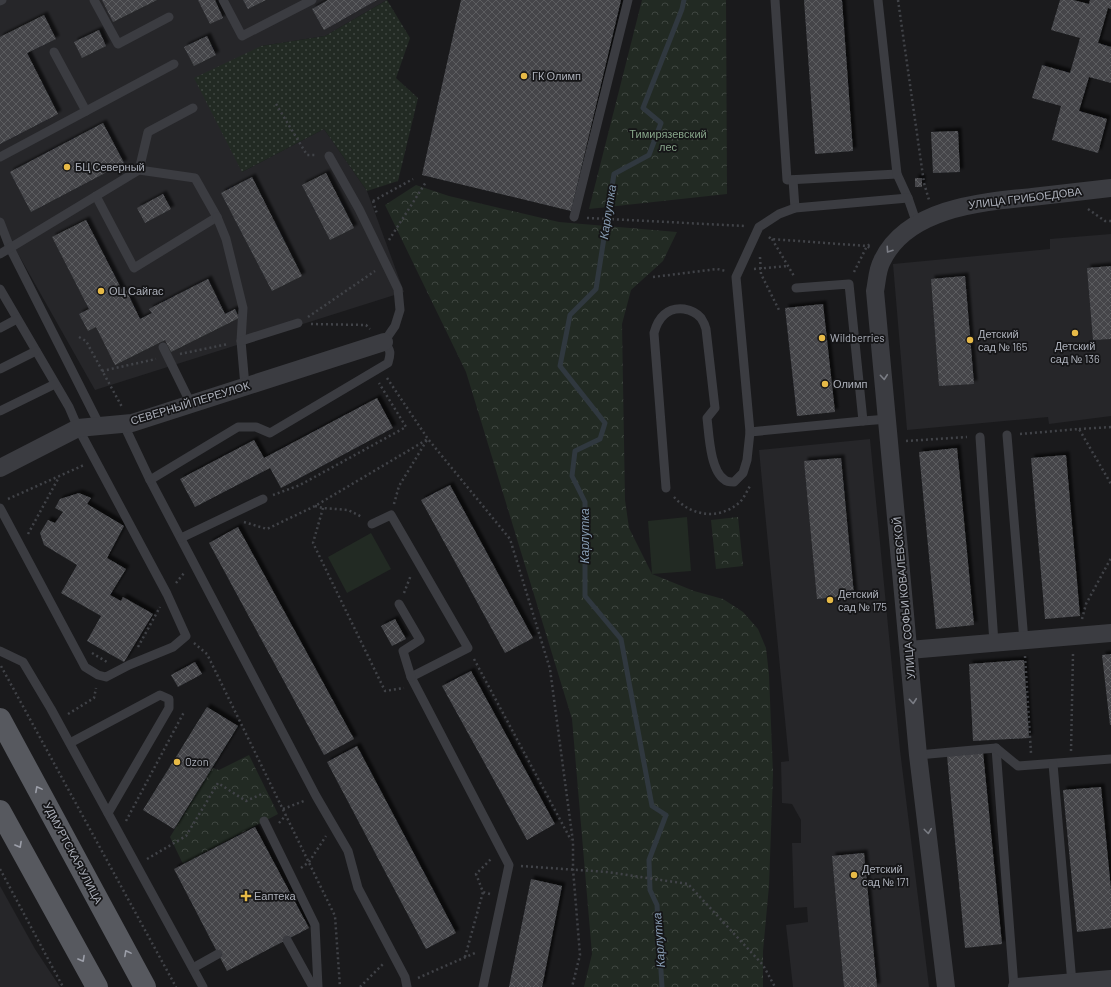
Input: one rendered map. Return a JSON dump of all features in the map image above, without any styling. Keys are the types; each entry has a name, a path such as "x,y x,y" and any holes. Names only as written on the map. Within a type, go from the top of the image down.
{"main road":[{"name":"УДМУРТСКАЯ УЛИЦА","path":"0,719 145,987"},
{"path":"0,811 97,987"}],"street":[{"name":"УЛИЦА ГРИБОЕДОВА","path":"917,224 958,207 973,204 1111,188"},
{"name":"УЛИЦА СОФЬИ КОВАЛЕВСКОЙ","path":"917,224 904,233 893,245 882,261 878,273 876,291 918,755 946,987"},
{"name":"СЕВЕРНЫЙ ПЕРЕУЛОК","path":"0,468 78,428 127,423 192,404 384,342"},
{"path":"909,650 1111,633"},
{"path":"1016,987 1081,984 1111,979"}],"lane":[{"path":"94,0 118,44 169,17"},
{"path":"223,0 242,36 312,0"},
{"path":"574,217 628,0"},
{"path":"775,0 787,180 897,174"},
{"path":"878,0 897,174 908,198 917,224"},
{"path":"54,52 86,111"},
{"path":"0,157 174,64"},
{"path":"139,170 148,132 193,108"},
{"path":"150,480 238,427 256,427 270,433 388,363 390,353 384,342 395,326 400,310 398,289 359,209 329,156"},
{"path":"0,254 139,170 195,178 217,217 226,238 243,308 241,341 245,386"},
{"path":"794,180 795,208"},
{"path":"96,196 134,268 217,217"},
{"path":"666,488 654,333 656,325 662,316 678,308 689,310 697,314 702,319 706,329 715,408 706,418 715,467 718,474 726,481 734,482 743,473 747,460 750,432 736,277 759,227 779,214 795,208 908,198"},
{"path":"0,222 10,248 100,426"},
{"path":"0,240 10,248"},
{"path":"798,288 849,284 863,421"},
{"path":"0,288 69,407 78,428 167,594 186,636 172,647 129,665 106,677 98,675 85,667 2,504"},
{"path":"0,328 17,319"},
{"path":"241,341 298,323"},
{"path":"163,347 192,404"},
{"path":"0,369 36,351"},
{"path":"0,411 55,384"},
{"path":"750,432 888,419"},
{"path":"127,423 150,480 316,796 348,851 358,888 405,977 407,987"},
{"path":"1008,435 1024,641"},
{"path":"980,437 994,643"},
{"path":"181,538 264,499"},
{"path":"372,524 391,515 468,648 411,677"},
{"path":"399,604 420,640 404,650 411,677 509,865 483,987"},
{"path":"0,651 22,662 51,709 203,987"},
{"path":"70,743 160,695 169,699 169,708 108,813"},
{"path":"918,755 996,748 1018,766 1111,759"},
{"path":"996,748 1016,987"},
{"path":"1053,764 1081,984"},
{"path":"264,822 315,925 318,987"},
{"path":"287,940 314,987"},
{"path":"193,968 218,954"}],"path":[{"path":"898,0 924,183 930,204"},
{"path":"276,104 307,155 329,156"},
{"path":"373,201 412,179"},
{"path":"388,242 426,182"},
{"path":"574,217 759,227 771,239 788,266 798,288"},
{"path":"759,227 761,274 779,310"},
{"path":"771,239 867,246 884,258"},
{"path":"298,323 385,264"},
{"path":"653,276 717,269 737,274 760,268 788,266"},
{"path":"298,323 366,325 384,342"},
{"path":"79,337 86,341 127,423"},
{"path":"102,371 241,341"},
{"path":"376,370 428,439 510,539 550,669 573,842 580,955 572,987"},
{"path":"264,499 300,485 406,427 376,370"},
{"path":"1008,435 1111,427"},
{"path":"1079,429 1111,484"},
{"path":"890,442 980,437"},
{"path":"266,529 315,506 428,439"},
{"path":"391,515 399,486 428,439"},
{"path":"2,504 95,460"},
{"path":"28,534 59,477"},
{"path":"687,507 692,511 718,514 741,501 746,492"},
{"path":"315,506 348,510 369,520 372,524"},
{"path":"323,508 313,543 385,691 396,688 416,686"},
{"path":"1071,762 1074,636 1081,623 1086,604 1111,558"},
{"path":"399,604 417,561"},
{"path":"129,665 167,594 193,562"},
{"path":"186,636 207,654 335,916 340,987"},
{"path":"1024,641 1031,765"},
{"path":"468,648 573,842"},
{"path":"0,664 176,987"},
{"path":"71,711 94,698"},
{"path":"120,834 184,712"},
{"path":"136,865 186,836 218,783 246,801 264,793"},
{"path":"283,809 316,796"},
{"path":"291,875 309,862 332,825"},
{"path":"465,958 483,892 476,874 501,849"},
{"path":"509,865 607,872 688,884 763,965 775,987"},
{"path":"0,868 63,987"},
{"path":"483,892 502,898"},
{"path":"405,977 419,978 475,953 490,959"},
{"path":"360,987 393,954"}],"shaded area":[{"path":"0,0 387,0 325,36 261,46 242,172 324,129 367,191 404,292 95,390 0,222"},
{"name":"Детский сад № 165","path":"1111,234 1111,416 1049,424 1048,417 907,430 893,264 1050,249 1050,239"},
{"path":"870,439 900,750 929,987 793,987 786,925 808,922 807,907 794,908 792,843 801,843 801,820 792,804 782,803 781,762 789,761 759,450"},
{"path":"0,886 35,949 60,987 0,987"}],"green space":[{"path":"387,0 410,38 396,78 418,98 398,181 367,191 324,129 242,172 194,78 261,46 325,36"},
{"name":"Тимирязевский лес","path":"642,0 726,0 727,194 589,209"},
{"path":"416,185 449,196 559,222 677,232 663,261 631,290 622,324 625,500 629,528 652,574 694,591 723,599 743,612 758,629 766,648 769,675 773,774 769,886 763,951 763,987 584,987 592,954 572,719 466,372 385,205"},
{"path":"687,517 691,571 652,574 648,521"},
{"path":"738,517 743,566 716,569 711,520"},
{"path":"371,533 391,569 347,593 328,557"},
{"path":"249,755 278,814 183,864 170,837 212,768 219,770"}],"building":[{"path":"102,0 157,0 113,22"},
{"path":"198,0 215,0 223,18 210,24"},
{"path":"243,0 266,0 248,9"},
{"path":"328,0 377,0 324,30 312,9"},
{"name":"ГК Олимп","path":"461,0 621,0 571,211 422,175"},
{"path":"804,0 842,0 853,151 815,154"},
{"path":"1060,0 1073,0 1089,4 1090,0 1111,0 1111,9 1108,8 1098,43 1111,47 1111,83 1089,77 1079,111 1107,119 1098,153 1052,140 1061,106 1032,98 1042,65 1070,73 1080,38 1051,30"},
{"path":"44,15 56,39 27,53 58,114 0,144 0,37"},
{"path":"99,30 106,46 82,58 74,42"},
{"path":"207,36 216,55 194,66 184,47"},
{"name":"БЦ Северный","path":"103,123 124,163 31,212 10,172"},
{"path":"958,131 960,172 933,173 931,132"},
{"path":"326,173 354,228 330,240 302,185"},
{"path":"252,177 302,276 272,291 221,193"},
{"path":"915,178 922,178 922,187 915,187"},
{"path":"163,194 171,209 145,223 137,208"},
{"name":"ОЦ Сайгас","path":"86,220 123,292 126,290 140,319 152,313 149,309 208,279 225,314 235,309 239,318 171,352 165,340 115,365 96,327 88,331 79,314 89,309 52,237"},
{"path":"1111,266 1111,339 1093,340 1087,268"},
{"path":"965,276 974,384 939,386 931,279"},
{"path":"823,304 835,412 797,416 785,308"},
{"path":"377,398 393,428 281,488 270,468 195,507 180,479 254,440 264,458"},
{"path":"957,448 974,625 936,629 919,452"},
{"path":"1066,455 1080,616 1045,619 1031,458"},
{"path":"841,458 854,595 817,599 804,461"},
{"path":"450,485 533,638 505,653 421,500"},
{"path":"79,493 91,498 87,504 124,526 107,558 126,569 110,595 121,601 123,597 153,614 124,662 87,641 101,616 61,593 77,565 44,545 40,533 48,520 55,523 63,512 55,508 60,499"},
{"path":"238,527 354,739 324,755 209,543"},
{"path":"395,619 406,639 392,646 381,626"},
{"path":"1111,654 1111,725 1110,725 1102,655"},
{"path":"1024,660 1029,738 973,741 969,664"},
{"path":"195,662 202,674 178,687 171,675"},
{"path":"471,671 555,824 527,840 442,686"},
{"path":"207,707 238,726 174,829 143,810"},
{"path":"357,746 456,933 426,949 327,762"},
{"path":"983,752 1002,944 965,948 947,756"},
{"path":"1101,787 1111,890 1111,928 1077,932 1063,790"},
{"path":"255,827 309,928 227,971 174,869"},
{"path":"864,853 877,987 844,987 832,856"},
{"path":"531,879 562,886 542,987 509,987"}],"waterway":[{"name":"Карлутка","path":"662,987 657,905 650,890 649,860 666,815 652,806 621,639 585,596 585,502 572,476 575,451 600,439 605,423 560,366 570,315 596,289 614,174 649,155 661,123 643,108 682,9 684,0"}],"place":[{"name":"ГК Олимп","path":"524,76"},
{"name":"БЦ Северный","path":"67,167"},
{"name":"ОЦ Сайгас","path":"101,291"},
{"name":"Детский сад № 136","path":"1075,333"},
{"name":"Wildberries","path":"822,338"},
{"name":"Детский сад № 165","path":"970,340"},
{"name":"Олимп","path":"825,384"},
{"name":"Детский сад № 175","path":"830,600"},
{"name":"Ozon","path":"177,762"},
{"name":"Детский сад № 171","path":"854,875"},
{"name":"Еаптека","path":"246,896"}]}
